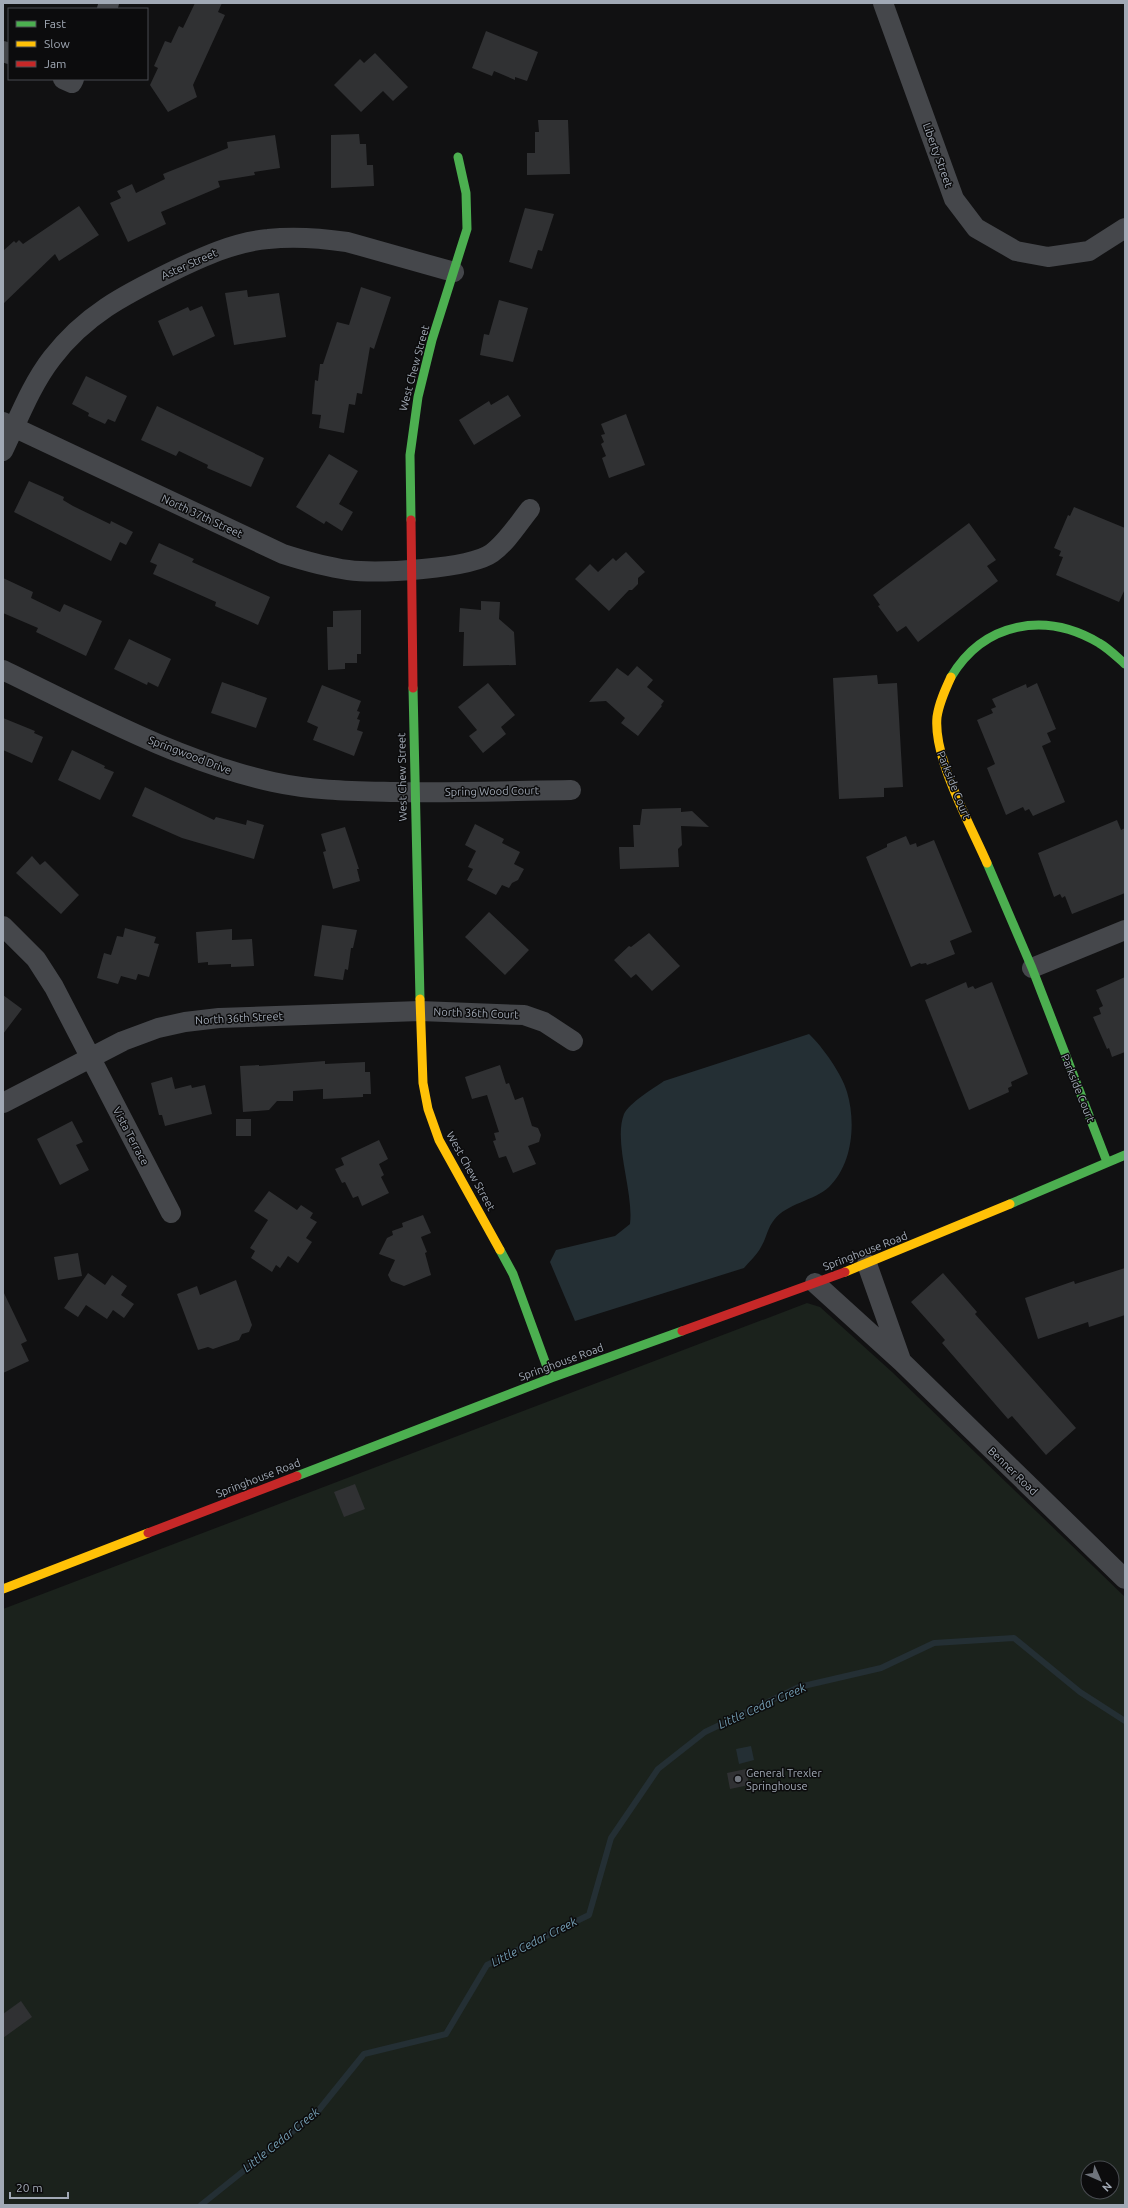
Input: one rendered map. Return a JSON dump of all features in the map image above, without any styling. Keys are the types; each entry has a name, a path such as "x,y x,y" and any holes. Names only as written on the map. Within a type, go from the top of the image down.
{"street":[{"name":"Liberty Street","path":"883,3 954,199 976,228 1016,251 1048,257 1089,251 1125,228"},
{"name":"West Chew Street","path":"458,157 467,191 469,211 467,229 420,382 412,420 410,455 414,792 423,1083 430,1115 439,1140 513,1274 551,1378"},
{"name":"Aster Street","path":"3,451 9,424 52,358 73,334 96,313 123,295 207,254 267,239 322,238 347,242 454,272"},
{"name":"North 37th Street","path":"9,424 284,554 316,564 350,570 384,571 411,569 471,561 492,554 509,537 530,509"},
{"name":"Parkside Court","path":"1107,1162 1032,968 940,754 937,732 939,707 946,686 957,668 971,651 1000,633 1026,625 1048,624 1071,628 1094,638 1114,652 1125,664"},
{"name":"Springwood Drive","path":"3,670 170,749 221,768 273,782 327,791 414,792"},
{"name":"Spring Wood Court","path":"414,792 571,790"},
{"name":"Vista Terrace","path":"3,926 36,959 54,987 90,1059 171,1212"},
{"path":"1032,968 1125,930"},
{"name":"North 36th Court","path":"420,1011 524,1015 544,1022 573,1041"},
{"name":"North 36th Street","path":"3,1103 123,1041 158,1028 186,1022 219,1018 420,1011"},
{"name":"Springhouse Road","path":"3,1589 551,1378 867,1264 1125,1155"},
{"name":"Benner Road","path":"867,1264 902,1362"},
{"name":"Benner Road","path":"815,1283 902,1362 1125,1579"}],"shaded area":[{"path":"809,1034 825,1053 841,1077 850,1104 852,1129 848,1155 837,1178 823,1192 779,1214 772,1223 763,1244 744,1268 575,1321 550,1262 556,1250 615,1236 630,1224 629,1197 622,1153 621,1125 624,1114 631,1105 664,1081"},
{"path":"807,1303 820,1307 892,1372 1125,1597 1125,2205 3,2205 3,1609"},
{"path":"751,1746 754,1760 739,1764 736,1749"}],"building":[{"path":"195,3 222,3 218,12 225,15 193,85 197,97 168,112 150,85 158,68 154,66 165,41 171,43 179,26 183,28"},
{"path":"486,31 538,52 527,81 515,77 515,80 494,71 492,76 472,68"},
{"path":"375,53 408,87 393,101 383,91 361,112 334,85 360,59 364,63"},
{"path":"538,120 568,120 570,174 527,175 527,153 535,153 535,132 539,132"},
{"path":"359,134 360,144 366,144 367,165 373,165 374,186 331,188 331,135"},
{"path":"275,135 280,168 254,172 255,175 218,181 220,187 161,212 166,224 128,242 110,203 121,198 117,191 132,184 136,193 165,179 163,174 228,148 227,142"},
{"path":"79,206 99,235 59,261 55,254 3,304 3,251 14,241 16,243 19,240 23,244"},
{"path":"525,208 554,214 542,251 538,250 532,269 509,262"},
{"path":"361,287 391,297 374,349 370,347 362,394 357,393 355,405 349,404 344,433 319,428 321,415 312,414 315,380 318,381 320,364 323,364 337,322 349,325"},
{"path":"247,290 248,297 279,293 286,337 234,345 225,293"},
{"path":"499,300 528,308 513,362 480,355 484,334 489,335"},
{"path":"202,306 215,336 173,356 158,321 188,307 190,311"},
{"path":"86,376 127,396 115,422 108,419 105,424 88,416 89,413 72,404"},
{"path":"508,395 521,416 474,445 459,420 489,401 491,405"},
{"path":"157,406 264,458 251,487 207,468 208,465 179,451 176,456 141,440"},
{"path":"626,414 645,465 609,478 602,458 606,456 601,444 604,442 601,435 605,434 601,424"},
{"path":"329,454 358,471 339,504 353,512 342,531 326,521 324,524 296,507"},
{"path":"29,481 64,497 63,500 73,506 110,524 111,521 133,532 126,545 120,542 111,561 14,512"},
{"path":"1074,507 1125,528 1125,589 1119,602 1056,575 1063,557 1059,556 1061,551 1054,548 1068,515 1070,516"},
{"path":"969,523 996,560 987,566 998,581 918,642 906,626 897,632 878,606 880,605 873,595"},
{"path":"159,543 194,559 192,562 270,597 258,625 215,606 216,602 153,574 157,565 150,562"},
{"path":"626,552 645,572 638,578 638,584 632,590 629,590 609,611 575,579 590,564 598,572 613,558 616,561"},
{"path":"3,578 33,592 31,598 60,612 64,604 102,621 86,656 36,632 38,628 3,613"},
{"path":"481,601 500,602 499,619 514,632 516,665 463,666 464,632 459,632 460,608 481,610"},
{"path":"361,610 361,654 357,654 357,663 345,663 345,669 328,670 327,627 333,627 333,611"},
{"path":"129,639 171,659 158,687 148,682 147,685 114,669"},
{"path":"637,666 653,680 647,687 664,701 661,705 662,706 638,736 621,723 625,718 606,701 589,702 617,668 628,676"},
{"path":"877,675 878,684 897,683 903,787 884,788 884,797 839,799 833,678"},
{"path":"222,682 267,698 256,728 211,713"},
{"path":"488,683 515,715 501,727 506,734 483,753 469,736 477,730 458,707"},
{"path":"1037,683 1056,729 1047,733 1051,742 1042,746 1065,802 1033,816 1029,809 1025,811 1023,807 1006,815 987,768 995,764 977,720 993,713 991,709 996,707 992,699 1026,684 1027,688"},
{"path":"322,685 361,701 357,711 360,712 357,719 360,720 357,730 363,732 354,756 313,740 318,727 307,722"},
{"path":"3,718 35,731 34,733 43,737 32,763 3,750"},
{"path":"72,750 114,772 100,800 58,780"},
{"path":"145,787 214,820 216,817 246,825 247,820 264,825 254,859 182,838 132,816"},
{"path":"681,808 681,812 692,811 709,827 681,826 682,845 678,849 679,867 620,869 619,847 634,847 633,825 640,825 642,809"},
{"path":"1117,820 1121,830 1125,828 1125,893 1072,914 1065,896 1062,898 1060,894 1054,897 1038,853"},
{"path":"475,824 504,839 502,843 520,852 514,864 524,869 518,880 512,883 509,888 502,885 496,895 467,880 473,869 468,867 476,851 465,845"},
{"path":"345,827 359,869 357,869 360,881 333,889 323,852 326,851 321,834"},
{"path":"906,836 910,845 916,843 917,847 934,840 972,932 950,941 955,954 927,965 926,963 920,963 911,967 866,857 887,847 887,844"},
{"path":"32,856 40,865 45,861 79,895 61,914 16,873"},
{"path":"489,912 529,950 505,975 465,937"},
{"path":"322,925 357,930 353,948 351,948 348,970 345,969 343,980 314,976"},
{"path":"125,928 156,937 154,943 159,944 149,977 138,974 136,980 121,976 118,984 97,978 104,953 111,955 117,936 123,937"},
{"path":"232,929 232,940 252,939 254,966 231,967 231,964 208,965 208,962 198,963 196,932"},
{"path":"649,933 680,966 652,991 636,974 631,978 614,960 629,946 631,947"},
{"path":"1125,977 1125,1052 1112,1057 1093,1017 1101,1014 1099,1008 1103,1006 1096,990"},
{"path":"966,982 968,988 973,986 975,989 992,982 1028,1074 1011,1082 1012,1086 1008,1088 1009,1092 969,1110 925,1000"},
{"path":"3,995 22,1009 3,1034"},
{"path":"325,1061 325,1064 365,1062 365,1072 370,1072 371,1094 363,1094 363,1097 323,1099 323,1089 293,1091 293,1101 277,1101 269,1110 243,1112 240,1066"},
{"path":"500,1065 506,1084 509,1083 515,1100 523,1097 532,1126 538,1128 541,1135 539,1142 528,1146 536,1164 513,1173 506,1156 499,1158 493,1141 496,1140 494,1133 499,1132 487,1095 472,1099 465,1077"},
{"path":"172,1077 175,1089 191,1085 192,1088 205,1085 212,1114 165,1126 162,1115 159,1115 151,1083"},
{"path":"236,1119 251,1119 251,1136 236,1136"},
{"path":"72,1121 83,1142 76,1145 89,1170 60,1185 37,1139"},
{"path":"379,1140 388,1159 379,1164 384,1175 381,1177 389,1193 362,1206 358,1196 353,1198 345,1182 342,1183 335,1169 344,1165 341,1158"},
{"path":"269,1191 297,1210 301,1205 313,1213 310,1218 317,1222 306,1238 312,1242 298,1263 288,1256 280,1268 276,1265 272,1272 251,1258 255,1251 250,1248 268,1220 254,1211"},
{"path":"423,1215 431,1233 421,1237 427,1252 425,1253 431,1275 404,1286 391,1281 388,1275 395,1260 379,1254 387,1238 393,1235 392,1231 403,1227 402,1223"},
{"path":"78,1253 82,1276 58,1280 54,1257"},
{"path":"1125,1268 1125,1315 1089,1327 1088,1322 1038,1339 1025,1298 1074,1281 1075,1284"},
{"path":"88,1273 105,1285 112,1275 127,1286 121,1295 134,1304 124,1318 113,1310 107,1319 86,1305 78,1317 64,1308"},
{"path":"943,1273 977,1312 975,1314 1076,1428 1046,1455 1012,1416 1008,1419 942,1343 945,1340 911,1302"},
{"path":"236,1280 252,1325 249,1332 242,1334 239,1340 213,1349 208,1347 198,1350 177,1294 197,1286 200,1295"},
{"path":"3,1291 27,1341 21,1344 29,1361 3,1373"},
{"path":"355,1484 365,1509 344,1517 334,1492"},
{"name":"General Trexler Springhouse","path":"746,1769 749,1785 730,1789 727,1773"},
{"path":"21,2001 32,2017 3,2038 3,2014"}],"waterway":[{"name":"Little Cedar Creek","path":"201,2205 318,2111 364,2054 446,2034 487,1965 589,1915 611,1838 658,1769 705,1732 799,1687 881,1668 934,1643 1014,1638 1080,1692 1125,1721"}],"traffic: fast":[{"path":"411,520 410,455 418,397 432,340 467,229 466,193 458,157"},
{"path":"951,677 965,658 980,644 998,634 1017,627 1037,625 1058,627 1078,633 1099,643 1125,664"},
{"path":"413,688 420,999"},
{"path":"987,863 1032,968 1107,1162"},
{"path":"1010,1204 1125,1155"},
{"path":"500,1250 513,1274 551,1378"},
{"path":"297,1476 551,1378 682,1331"}],"traffic: slow":[{"path":"951,677 944,692 938,712 937,733 941,752 954,791 987,863"},
{"path":"420,999 423,1083 428,1109 439,1140 500,1250"},
{"path":"845,1272 1010,1204"},
{"path":"3,1589 148,1533"}],"traffic: jam":[{"path":"411,520 413,688"},
{"path":"682,1331 845,1272"},
{"path":"148,1533 297,1476"}],"place":[{"name":"General Trexler Springhouse","path":"738,1779"}]}
